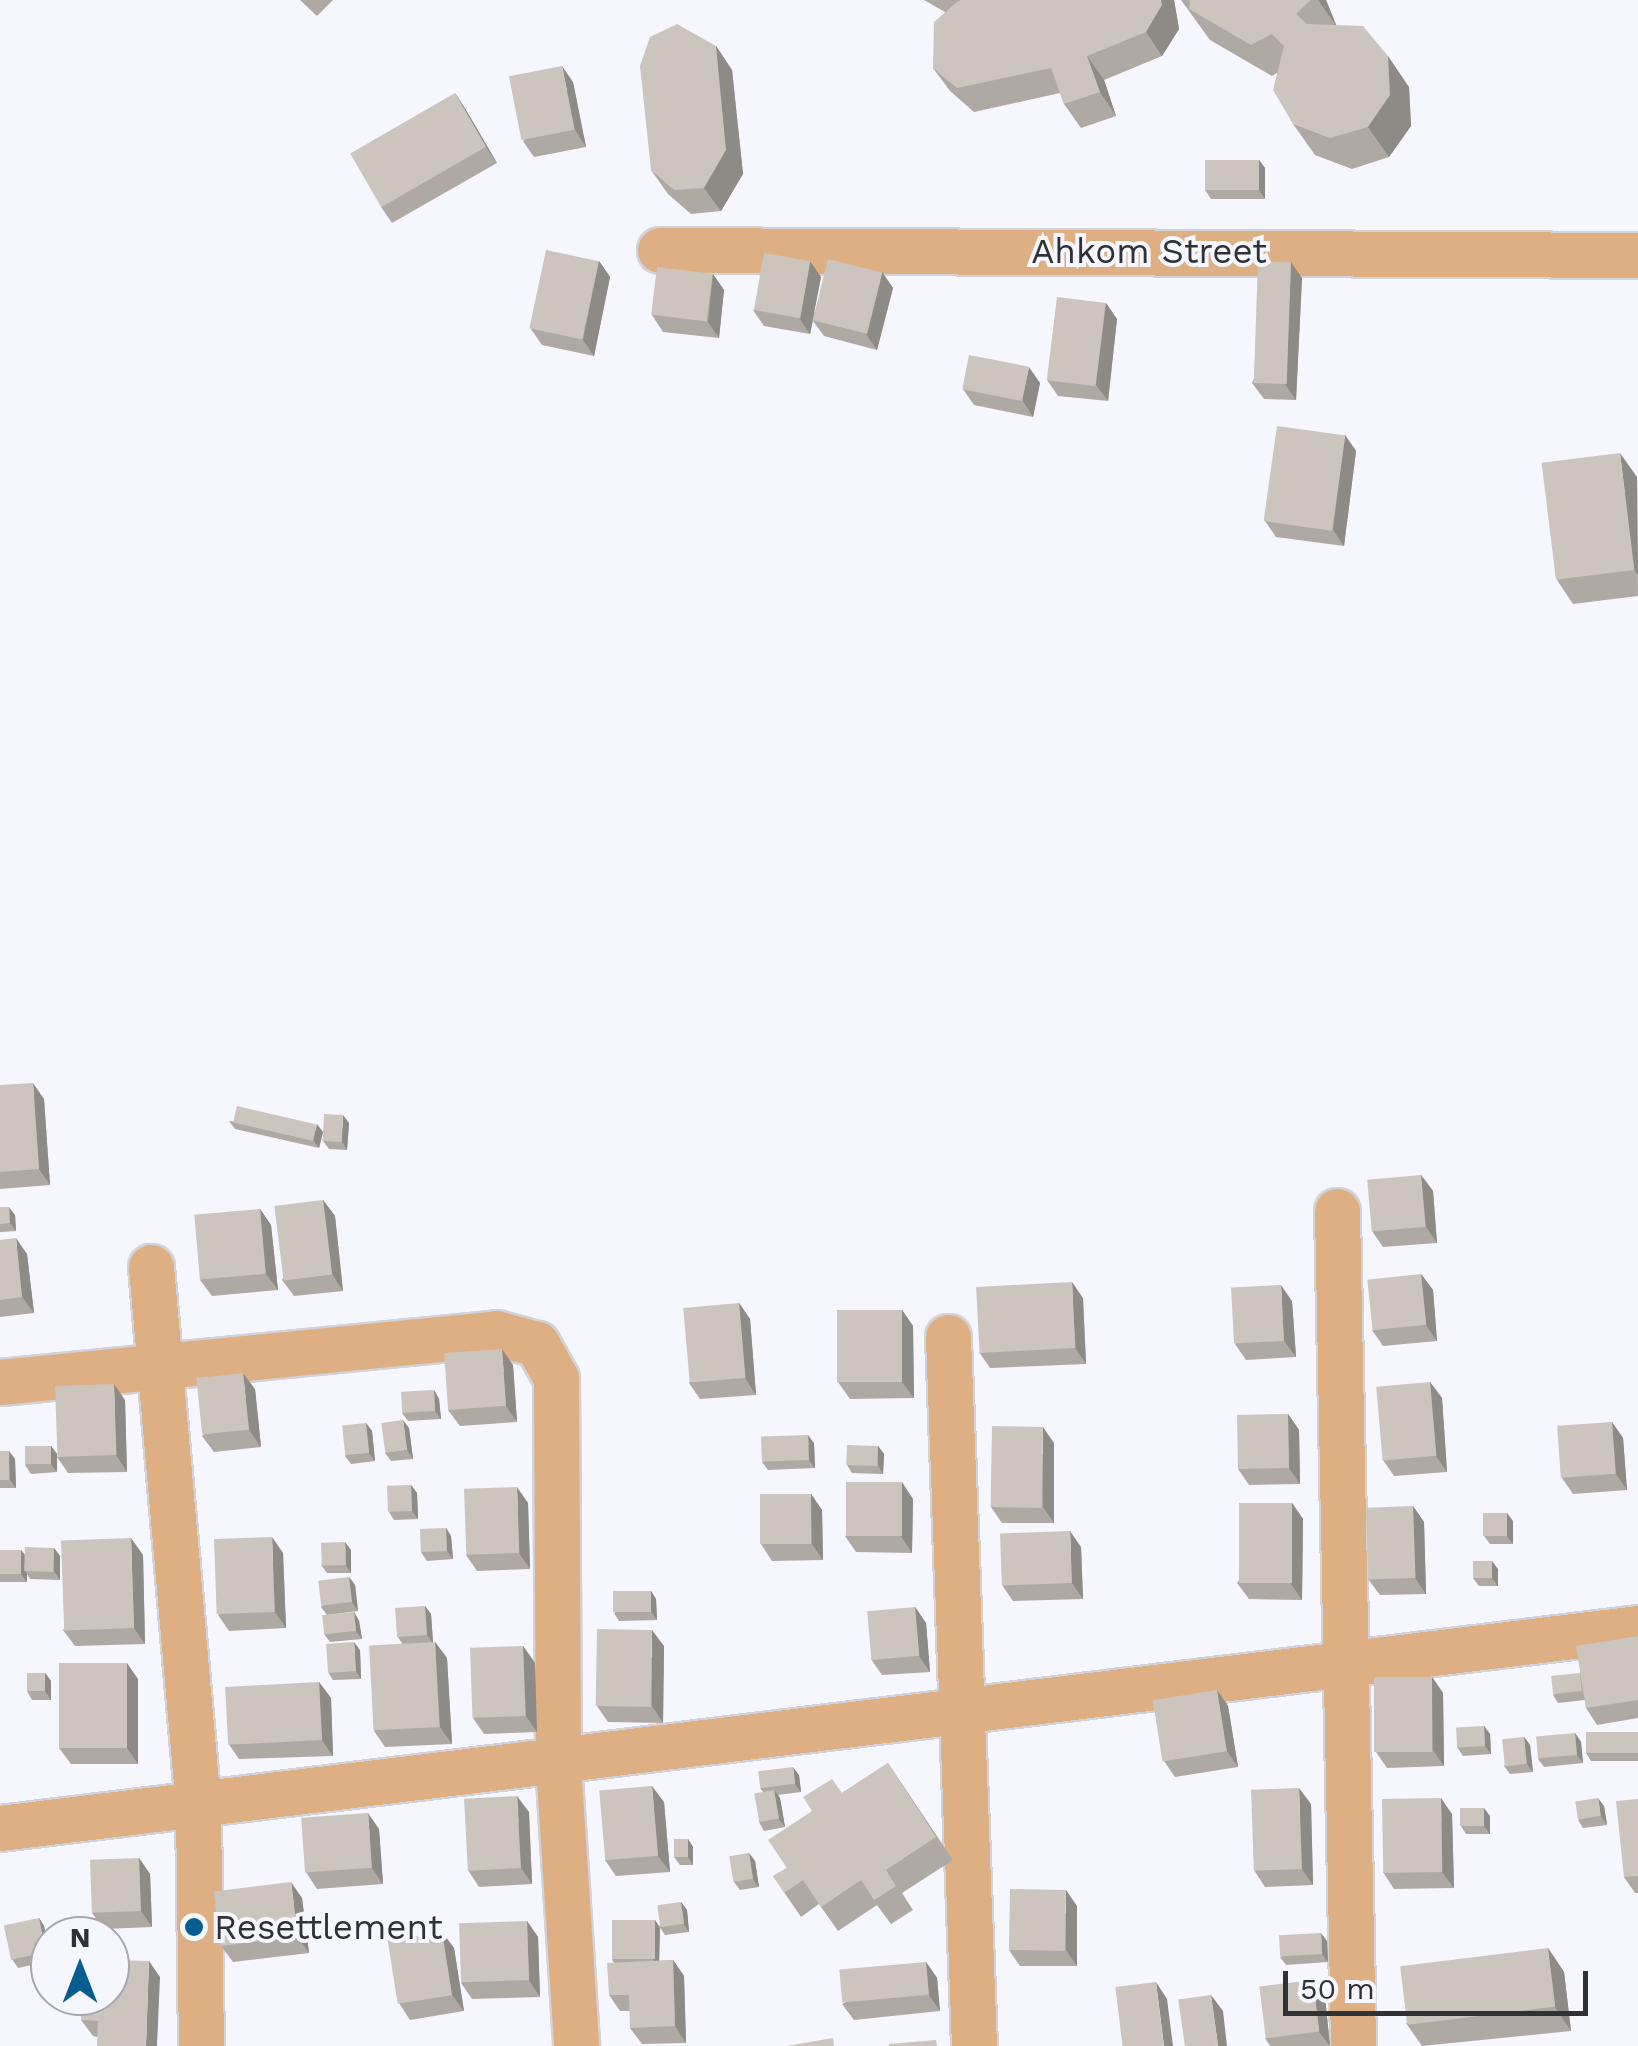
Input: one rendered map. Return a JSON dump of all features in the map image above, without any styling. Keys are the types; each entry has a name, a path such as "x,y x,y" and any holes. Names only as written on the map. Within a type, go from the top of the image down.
{"street":[{"name":"Ahkom Street","path":"660,250 1638,256"},
{"path":"1338,1211 1352,1665 1353,2046"},
{"path":"150,1267 198,1806 201,2046"},
{"path":"0,1382 478,1334 538,1344 556,1378 558,1764 576,2046"},
{"path":"948,1337 958,1716 974,2046"},
{"path":"0,1828 958,1716 1638,1628"}],"building":[{"path":"962,0 1161,0 1162,5 1146,32 1087,56 1100,92 1064,104 1051,68 957,88 933,68 934,22"},
{"path":"1190,0 1311,0 1296,14 1307,24 1363,26 1388,56 1390,95 1368,127 1330,138 1293,124 1273,90 1284,46 1272,34 1251,45 1189,9"},
{"path":"677,24 716,46 726,150 704,188 674,190 651,170 640,66 650,37"},
{"path":"562,66 574,130 521,140 509,76"},
{"path":"455,93 486,147 381,207 350,154"},
{"path":"1205,160 1259,160 1259,190 1205,190"},
{"path":"546,250 599,261 582,339 529,328"},
{"path":"764,253 810,261 800,318 754,310"},
{"path":"828,259 882,273 867,334 813,320"},
{"path":"1258,261 1291,262 1287,384 1254,383"},
{"path":"657,267 713,274 707,321 651,315"},
{"path":"1057,297 1106,303 1095,386 1047,380"},
{"path":"969,355 1029,367 1022,401 962,389"},
{"path":"1277,426 1345,436 1332,531 1264,521"},
{"path":"1620,453 1634,570 1556,580 1542,463"},
{"path":"33,1083 39,1169 0,1172 0,1085"},
{"path":"237,1106 317,1124 313,1141 233,1123"},
{"path":"324,1114 343,1115 342,1142 323,1141"},
{"path":"1421,1175 1426,1227 1372,1232 1367,1180"},
{"path":"323,1200 332,1274 284,1280 274,1206"},
{"path":"0,1207 9,1207 10,1223 0,1224"},
{"path":"260,1209 266,1274 200,1280 194,1215"},
{"path":"16,1238 22,1297 0,1300 0,1240"},
{"path":"1421,1274 1426,1325 1373,1330 1367,1280"},
{"path":"1072,1282 1075,1348 980,1353 976,1287"},
{"path":"1281,1285 1284,1341 1234,1344 1231,1288"},
{"path":"739,1303 746,1378 690,1383 683,1308"},
{"path":"837,1310 902,1310 902,1382 837,1382"},
{"path":"502,1349 506,1406 448,1410 444,1353"},
{"path":"243,1373 249,1430 202,1435 196,1378"},
{"path":"1430,1382 1436,1456 1383,1460 1376,1387"},
{"path":"114,1384 116,1455 58,1457 55,1386"},
{"path":"434,1390 435,1411 402,1413 401,1392"},
{"path":"1288,1414 1289,1468 1238,1469 1237,1415"},
{"path":"403,1420 407,1450 385,1453 381,1423"},
{"path":"1612,1422 1616,1474 1561,1478 1557,1426"},
{"path":"366,1423 369,1453 345,1455 342,1426"},
{"path":"992,1426 1043,1427 1042,1508 991,1507"},
{"path":"808,1435 809,1460 762,1462 761,1437"},
{"path":"847,1445 878,1446 877,1466 846,1465"},
{"path":"25,1446 51,1446 51,1464 25,1464"},
{"path":"0,1451 9,1451 9,1480 0,1480"},
{"path":"846,1482 902,1482 902,1536 846,1536"},
{"path":"411,1485 412,1511 388,1512 387,1486"},
{"path":"517,1487 519,1553 466,1555 464,1489"},
{"path":"760,1494 811,1494 811,1544 760,1544"},
{"path":"1239,1503 1292,1503 1292,1583 1239,1583"},
{"path":"1413,1506 1416,1578 1369,1580 1366,1508"},
{"path":"1483,1513 1507,1513 1507,1536 1483,1536"},
{"path":"446,1528 447,1551 421,1552 420,1529"},
{"path":"1070,1531 1072,1583 1002,1585 1000,1533"},
{"path":"272,1537 275,1612 217,1614 214,1539"},
{"path":"131,1538 134,1628 64,1630 61,1540"},
{"path":"345,1542 346,1565 322,1566 321,1543"},
{"path":"25,1547 54,1548 53,1572 24,1571"},
{"path":"0,1550 21,1550 21,1574 0,1574"},
{"path":"1473,1561 1492,1561 1492,1578 1473,1578"},
{"path":"349,1577 352,1602 321,1606 318,1581"},
{"path":"613,1591 651,1591 651,1612 613,1612"},
{"path":"425,1606 427,1635 397,1637 395,1608"},
{"path":"915,1607 919,1656 871,1660 867,1611"},
{"path":"354,1612 356,1631 324,1634 322,1615"},
{"path":"597,1629 652,1630 651,1707 596,1706"},
{"path":"1638,1636 1638,1700 1586,1708 1576,1646"},
{"path":"354,1642 356,1671 328,1673 326,1644"},
{"path":"435,1642 439,1727 374,1730 369,1645"},
{"path":"523,1646 525,1716 472,1718 470,1648"},
{"path":"59,1663 127,1663 127,1748 59,1748"},
{"path":"27,1673 45,1673 45,1691 27,1691"},
{"path":"1580,1673 1582,1691 1553,1694 1551,1676"},
{"path":"1374,1677 1432,1677 1432,1752 1374,1752"},
{"path":"319,1682 322,1740 228,1745 225,1687"},
{"path":"1217,1690 1227,1751 1162,1761 1153,1700"},
{"path":"1484,1726 1485,1746 1457,1747 1456,1727"},
{"path":"1586,1732 1638,1732 1638,1753 1586,1753"},
{"path":"1575,1733 1577,1755 1538,1758 1536,1736"},
{"path":"1524,1737 1527,1764 1505,1766 1502,1739"},
{"path":"888,1763 936,1837 886,1870 896,1886 874,1900 861,1880 821,1907 803,1880 784,1893 773,1876 787,1868 768,1840 812,1811 803,1797 832,1779 842,1793"},
{"path":"793,1767 795,1784 760,1788 758,1771"},
{"path":"652,1786 658,1856 605,1860 599,1791"},
{"path":"1299,1788 1302,1869 1254,1871 1251,1790"},
{"path":"774,1790 779,1819 759,1822 754,1793"},
{"path":"517,1796 521,1868 468,1871 464,1799"},
{"path":"1441,1798 1442,1872 1383,1873 1382,1799"},
{"path":"1598,1798 1601,1816 1578,1819 1575,1802"},
{"path":"1638,1799 1638,1876 1624,1877 1616,1801"},
{"path":"1460,1808 1484,1808 1484,1826 1460,1826"},
{"path":"368,1813 372,1868 305,1873 301,1818"},
{"path":"674,1839 688,1839 688,1857 674,1857"},
{"path":"749,1853 753,1879 733,1882 729,1856"},
{"path":"139,1858 141,1911 92,1913 90,1860"},
{"path":"291,1882 298,1937 220,1946 214,1892"},
{"path":"1010,1889 1066,1890 1065,1951 1009,1950"},
{"path":"681,1902 684,1924 660,1927 657,1905"},
{"path":"30,1920 30,1956 11,1960 4,1925"},
{"path":"612,1920 655,1920 655,1959 612,1959"},
{"path":"527,1921 529,1980 461,1982 459,1923"},
{"path":"442,1932 452,1995 398,2004 388,1941"},
{"path":"1321,1933 1322,1954 1280,1956 1279,1935"},
{"path":"1548,1948 1555,2007 1407,2025 1400,1966"},
{"path":"673,1960 675,2026 630,2028 629,1995 609,1995 607,1963"},
{"path":"130,1961 149,1961 146,2046 97,2046 98,2021 81,2020 81,2016 130,2016"},
{"path":"926,1962 929,1995 842,2002 839,1970"},
{"path":"1313,1980 1319,2032 1266,2038 1259,1987"},
{"path":"1156,1982 1164,2046 1123,2046 1115,1987"},
{"path":"1211,1995 1218,2046 1185,2046 1178,2000"},
{"path":"833,2038 834,2046 787,2046"},
{"path":"936,2040 937,2046 889,2046 889,2044"}],"place":[{"name":"Resettlement","path":"194,1927"}]}
